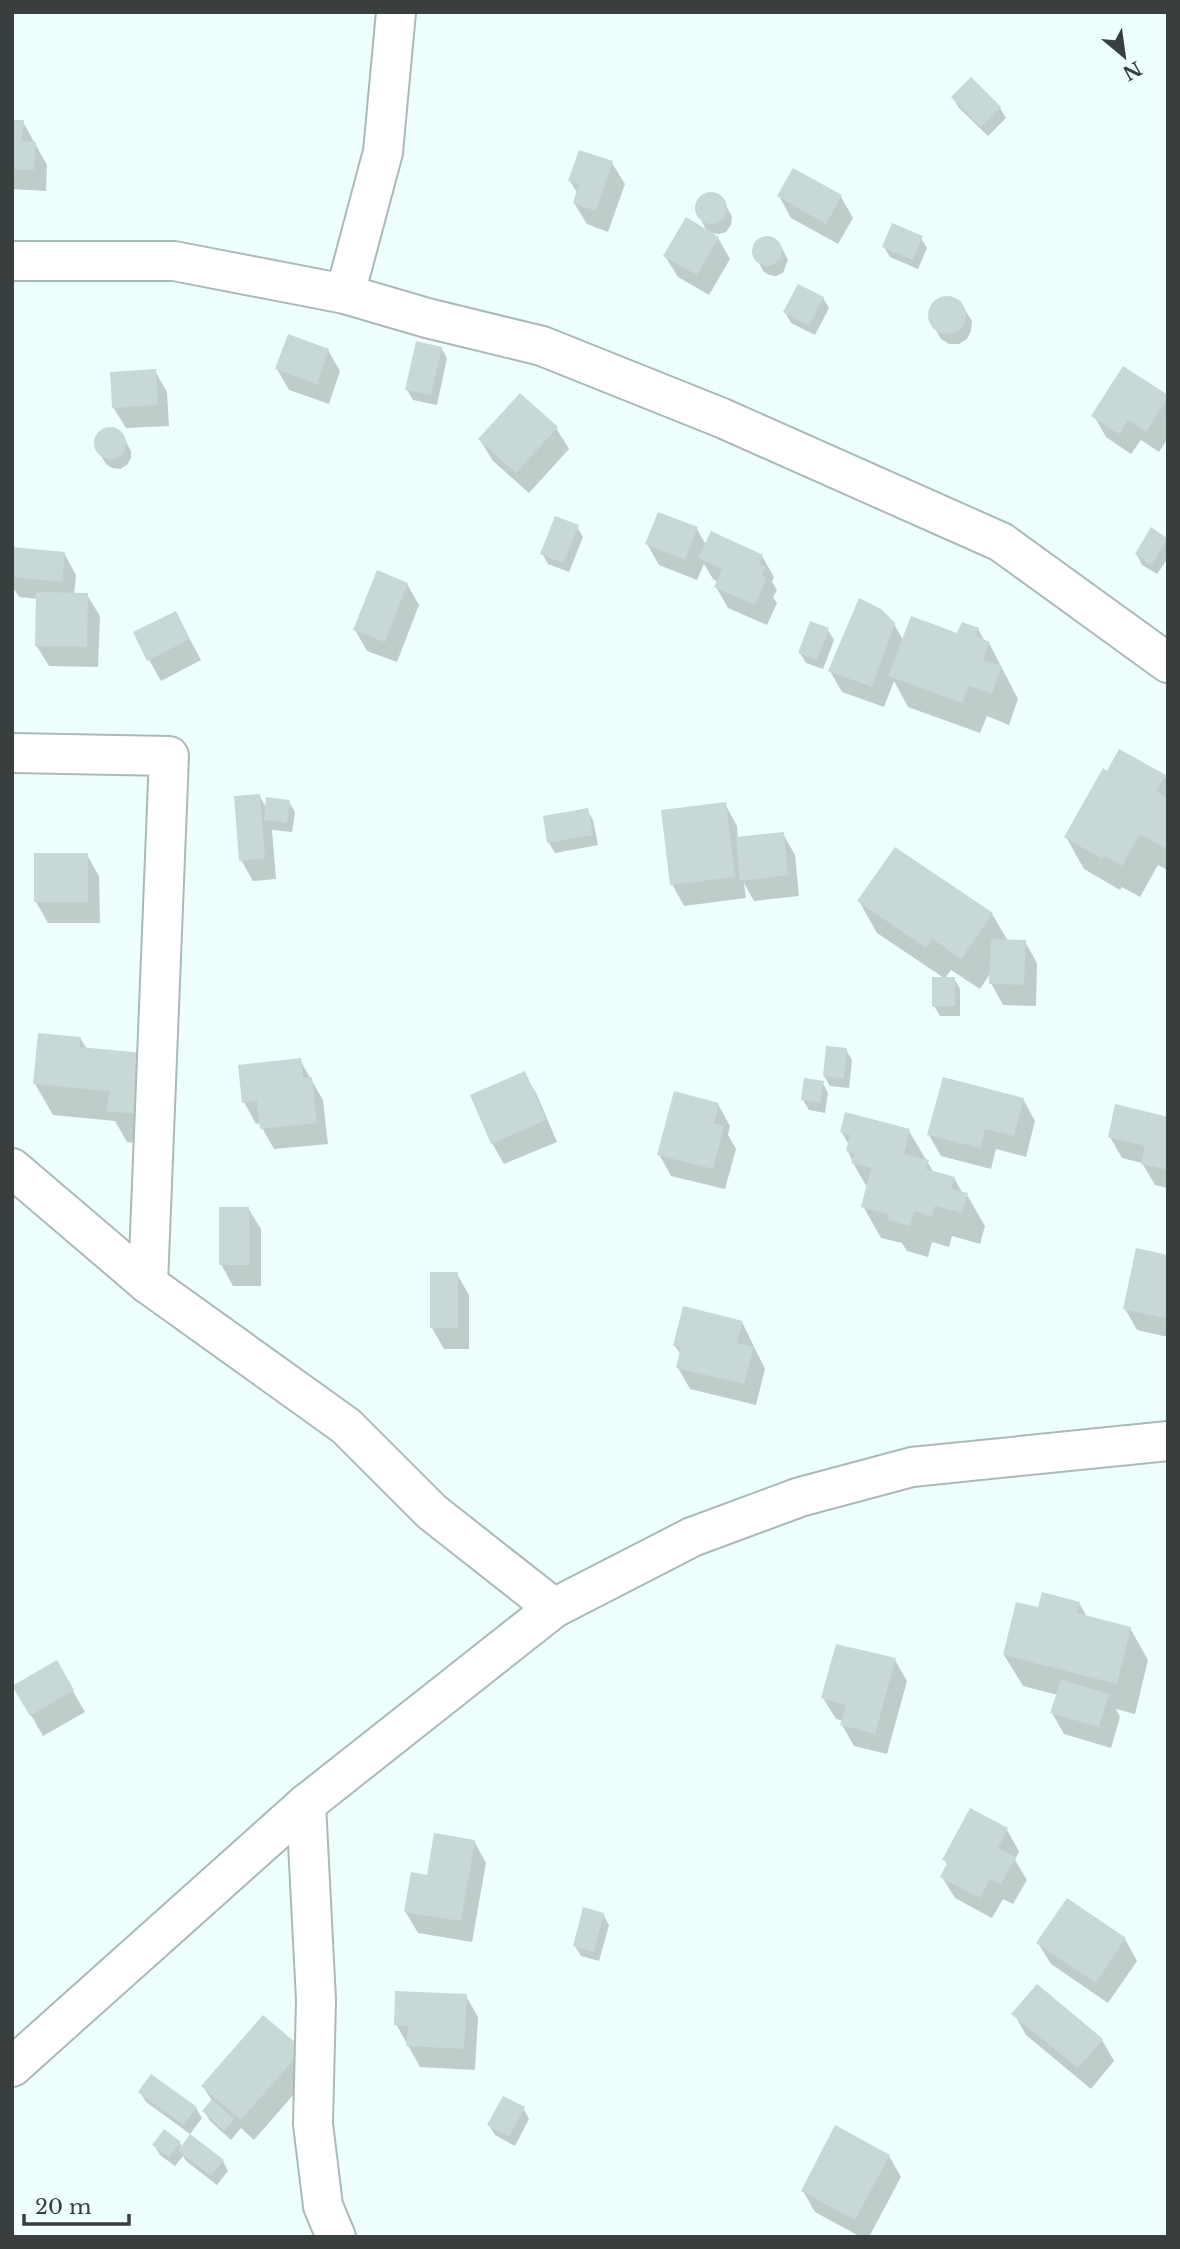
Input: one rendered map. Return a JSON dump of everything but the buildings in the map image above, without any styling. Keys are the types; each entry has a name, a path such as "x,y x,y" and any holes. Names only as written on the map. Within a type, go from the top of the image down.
{"street":[{"path":"345,295 383,152 396,12"},
{"path":"12,261 174,261 345,295 542,346 722,418 1001,542 1166,655"},
{"path":"12,753 169,756 148,1284"},
{"path":"12,1168 148,1284 346,1426 432,1512 554,1608"},
{"path":"12,2067 306,1804 554,1608 692,1537 800,1497 912,1467 1168,1441"},
{"path":"306,1804 316,2000 313,2124 323,2206 336,2237"}]}
